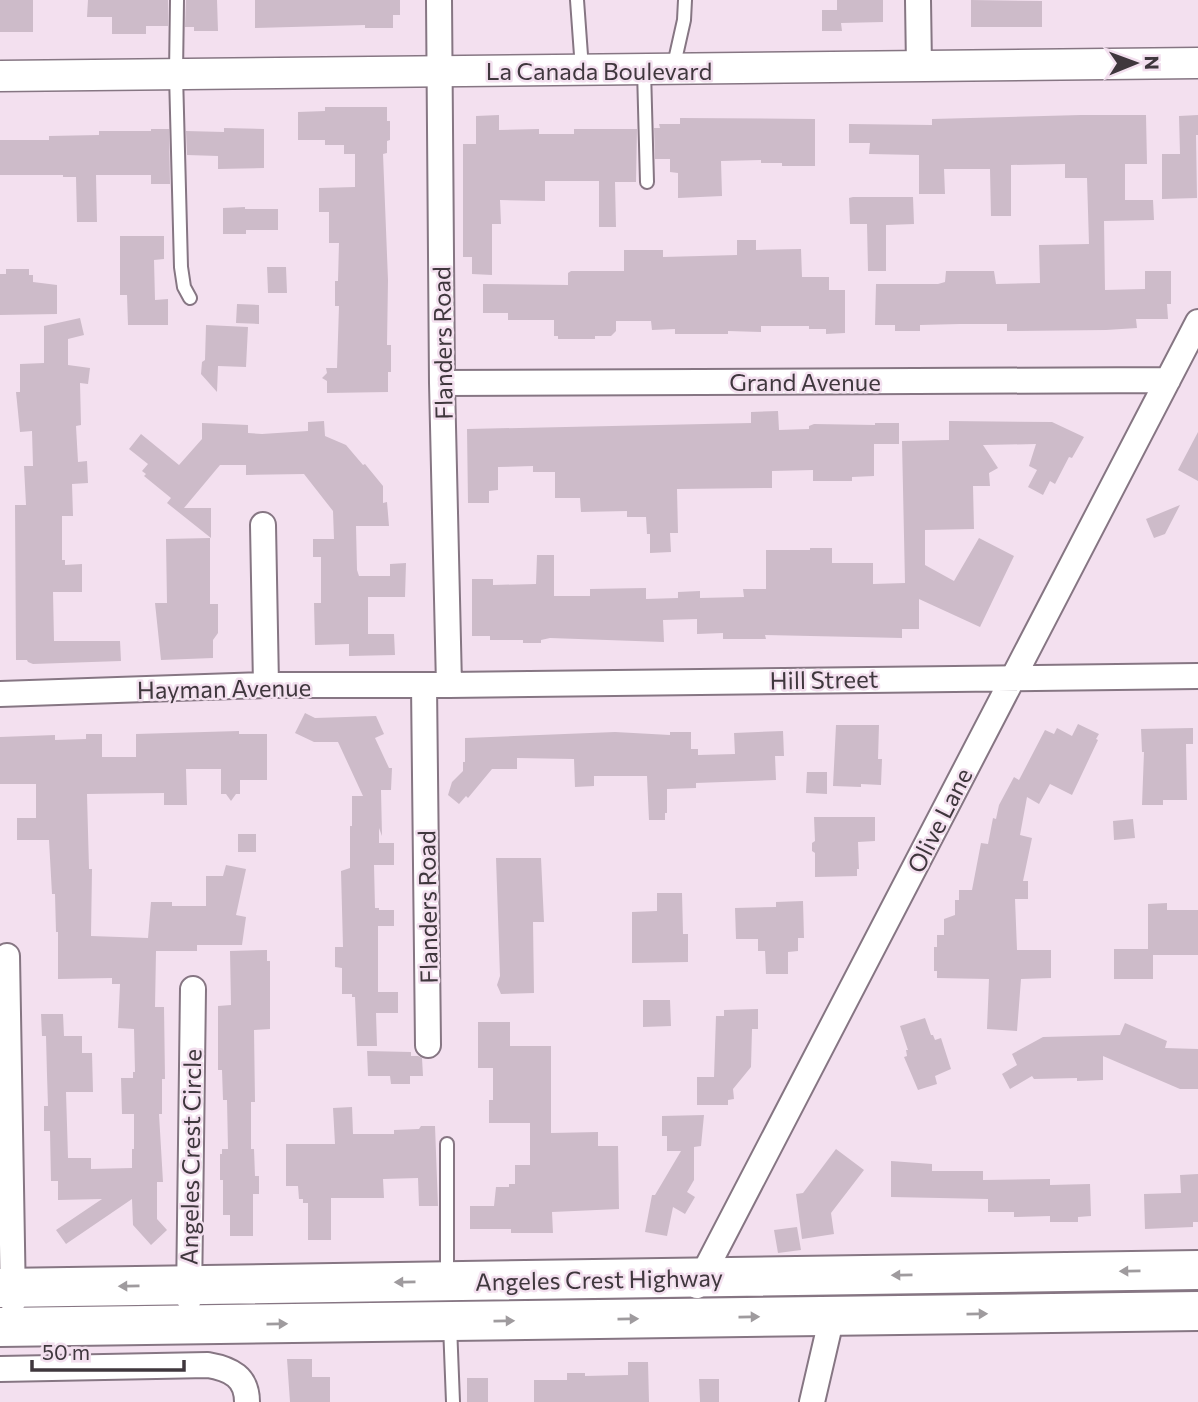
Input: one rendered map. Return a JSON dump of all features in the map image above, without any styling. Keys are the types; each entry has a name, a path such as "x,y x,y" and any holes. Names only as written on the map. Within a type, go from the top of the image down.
{"main road":[{"name":"Angeles Crest Highway","path":"7,1288 1198,1270"},
{"name":"Angeles Crest Highway","path":"6,1327 1198,1311"}],"street":[{"name":"Flanders Road","path":"439,0 442,383 449,685"},
{"path":"918,0 919,66"},
{"name":"La Canada Boulevard","path":"0,76 1198,63"},
{"name":"Olive Lane","path":"681,1318 1198,321"},
{"name":"Grand Avenue","path":"442,383 1168,380"},
{"path":"263,525 266,685"},
{"name":"Hill Street","path":"449,685 1014,676 1198,676"},
{"name":"Hayman Avenue","path":"0,694 266,685 449,685"},
{"name":"Flanders Road","path":"424,685 428,1045"},
{"path":"6,1327 7,957"},
{"name":"Angeles Crest Circle","path":"190,1325 188,1285 192,989"},
{"path":"812,1402 832,1316"},
{"path":"0,1369 208,1365 237,1377 247,1390 247,1402"}],"lane":[{"path":"177,0 176,74 181,267 184,287 190,298"},
{"path":"577,0 582,71"},
{"path":"647,182 659,70 684,20 685,0"},
{"path":"447,1144 447,1281"},
{"path":"449,1321 453,1402"}],"building":[{"path":"0,0 33,0 33,32 0,32"},
{"path":"88,0 168,0 168,26 146,26 146,34 112,34 112,17 87,17"},
{"path":"186,0 217,0 218,31 194,31 194,27 185,27"},
{"path":"255,0 400,0 400,15 393,15 393,28 365,28 365,25 255,28"},
{"path":"837,0 883,0 883,22 841,23 842,31 822,31 822,10 837,10"},
{"path":"971,0 1042,1 1042,27 971,27"},
{"path":"325,107 387,107 390,140 387,141 387,153 383,154 388,280 387,345 391,345 388,392 327,393 327,381 322,378 327,373 326,368 337,368 339,306 335,306 335,281 338,281 339,243 329,243 329,212 319,212 319,188 355,187 355,154 344,154 344,145 325,145 325,140 298,140 298,112 325,111"},
{"path":"499,115 499,130 539,129 539,134 574,134 574,129 637,129 636,182 615,182 616,227 599,227 599,181 545,181 545,201 500,200 501,224 492,224 492,275 472,274 472,257 463,257 463,144 476,144 476,116"},
{"path":"1146,115 1147,164 1125,164 1125,200 1153,200 1154,220 1104,221 1105,290 1145,289 1145,271 1171,271 1168,319 1136,319 1137,328 1106,330 1007,331 1007,324 960,324 920,325 920,331 895,331 895,325 875,325 876,284 938,284 945,282 946,271 994,271 996,284 1040,283 1039,245 1089,244 1087,178 1065,178 1065,164 1011,165 1011,216 991,216 990,169 944,169 945,194 919,194 919,155 869,154 870,143 849,143 849,124 932,125 932,119"},
{"path":"1198,115 1197,198 1162,199 1162,154 1180,154 1179,116"},
{"path":"680,118 815,119 815,166 782,166 782,163 761,163 761,160 721,161 722,196 678,198 678,173 670,172 670,159 655,159 654,128 660,128 659,124 680,124"},
{"path":"224,128 264,129 264,168 218,169 218,156 187,155 186,131 224,132"},
{"path":"169,129 170,184 151,184 151,175 96,175 97,222 77,222 76,177 0,175 0,140 49,140 49,136 99,135 99,131"},
{"path":"913,197 914,224 886,225 886,271 868,271 867,224 850,224 849,198"},
{"path":"223,208 278,209 278,230 246,230 246,234 223,234"},
{"path":"120,236 164,236 164,259 154,260 155,300 168,299 168,325 128,325 127,295 120,295"},
{"path":"737,240 756,240 756,250 801,249 802,277 829,277 829,290 845,290 845,333 826,334 826,329 809,329 809,326 761,326 761,332 675,334 675,329 652,330 651,321 616,321 616,331 611,336 558,339 558,336 554,336 554,320 508,320 508,313 483,313 483,284 568,285 568,273 571,271 624,271 624,250 663,250 663,257 737,255"},
{"path":"267,267 286,267 287,293 268,293"},
{"path":"6,269 29,269 33,282 57,285 57,314 0,315 0,274 6,274"},
{"path":"237,304 259,305 259,324 236,323"},
{"path":"80,318 84,335 68,339 68,365 90,368 88,384 80,383 81,425 76,426 78,462 87,461 88,483 72,484 73,516 62,516 62,560 65,560 65,565 82,564 82,592 53,592 54,641 120,641 121,661 33,664 27,660 16,660 15,505 26,505 24,466 33,466 32,431 20,432 16,392 20,392 20,364 44,363 44,326"},
{"path":"206,325 248,327 246,367 218,366 217,392 201,374 202,362 205,360"},
{"path":"778,411 779,430 809,429 809,426 814,424 899,423 899,444 874,444 874,476 852,477 852,481 813,481 813,470 772,471 772,488 677,489 678,533 670,533 671,552 650,553 646,517 627,517 627,511 581,512 580,498 555,498 555,472 533,472 533,466 498,467 498,490 489,491 489,503 468,503 467,429 751,423 751,412"},
{"path":"324,421 325,436 346,445 383,486 383,503 387,502 389,526 356,526 357,570 359,576 390,576 390,564 406,563 405,597 368,597 368,634 394,634 395,655 349,656 349,644 315,645 314,603 321,603 321,557 313,557 313,539 334,539 333,511 304,474 246,475 246,465 220,465 184,508 211,508 211,538 167,503 171,498 144,476 146,474 142,471 148,464 129,449 141,434 179,465 202,439 202,423 248,425 248,433 262,434 308,431 308,422"},
{"path":"949,421 1052,422 1084,437 1072,458 1069,457 1055,484 1050,481 1043,495 1028,487 1037,470 1029,466 1036,444 983,445 998,468 989,473 990,486 973,486 974,529 925,530 925,565 954,581 979,538 1014,556 980,627 919,599 919,629 902,629 902,638 765,635 766,639 723,639 723,633 697,634 697,619 663,620 664,642 550,638 541,640 541,643 523,643 523,640 490,640 490,636 472,636 472,579 493,579 493,585 536,584 537,555 554,555 554,596 590,596 590,589 646,588 646,599 678,598 678,592 700,591 700,598 744,597 743,589 766,589 766,550 810,548 832,548 832,563 873,563 873,584 905,583 902,441 949,440"},
{"path":"1198,432 1198,481 1178,470"},
{"path":"1180,505 1165,534 1154,538 1146,519"},
{"path":"210,538 210,604 218,604 218,633 213,640 213,658 161,660 155,603 167,603 166,539"},
{"path":"305,713 315,718 376,716 384,734 375,738 389,768 392,768 391,790 381,790 382,836 379,828 379,843 394,843 394,865 374,865 375,908 394,910 394,926 378,926 378,992 398,992 398,1013 376,1013 377,1046 357,1046 355,997 352,997 352,994 342,994 342,968 335,967 335,947 343,947 341,871 350,868 352,796 363,796 338,742 314,742 295,733"},
{"path":"1078,724 1099,734 1072,795 1050,784 1039,804 1027,797 1020,835 1032,838 1023,881 1028,881 1028,899 1015,899 1017,950 1051,950 1051,978 1021,979 1017,1031 987,1029 989,979 937,978 937,971 934,971 934,947 937,947 937,935 944,935 944,919 955,915 955,900 959,900 959,890 972,890 981,843 988,844 993,818 996,819 999,805 1014,777 1019,780 1045,730 1054,734 1057,728 1072,736"},
{"path":"836,725 879,725 878,759 882,759 881,785 833,786"},
{"path":"1193,728 1193,744 1186,744 1187,800 1163,800 1163,805 1142,805 1144,752 1141,729"},
{"path":"239,731 239,734 267,734 267,780 240,780 240,794 236,794 231,801 226,794 221,794 221,769 186,769 187,805 164,805 164,793 87,794 89,869 92,869 91,936 148,938 151,902 172,902 172,906 206,906 206,876 223,876 226,865 246,869 236,915 246,917 242,945 197,945 197,951 156,951 155,1007 164,1007 165,1079 162,1079 162,1114 159,1114 163,1182 157,1182 157,1219 167,1230 151,1245 133,1225 132,1199 66,1244 56,1230 102,1199 58,1200 58,1181 51,1181 50,1131 44,1131 44,1106 48,1106 46,1036 42,1036 41,1014 63,1014 64,1036 82,1036 82,1053 92,1053 93,1092 66,1092 68,1158 91,1158 91,1169 132,1168 134,1114 122,1114 121,1078 133,1078 135,1072 134,1029 118,1028 120,984 112,984 112,978 58,979 58,932 55,894 52,894 49,840 17,840 17,818 36,818 36,784 0,784 0,737 55,735 55,740 86,739 86,734 102,734 102,757 136,757 136,734"},
{"path":"783,731 784,756 775,756 776,780 696,783 696,788 667,789 665,820 649,820 647,776 594,776 594,786 575,787 574,759 517,758 517,769 492,769 468,798 466,796 459,804 448,795 452,782 463,771 465,738 615,732 670,735 670,732 691,732 691,749 698,749 698,755 735,754 734,733"},
{"path":"807,772 827,772 827,794 806,793"},
{"path":"814,817 875,817 875,841 858,842 857,876 815,877 815,853 812,851 812,843 815,841"},
{"path":"1133,819 1135,838 1114,840 1113,821"},
{"path":"238,834 256,834 256,852 238,852"},
{"path":"496,858 541,858 544,922 533,922 534,993 501,994 497,985 500,976"},
{"path":"657,893 682,893 683,934 688,934 688,962 632,963 632,912 657,911"},
{"path":"803,901 804,938 798,938 798,951 788,952 788,974 766,974 765,951 758,951 758,939 736,939 735,908 776,907 776,902"},
{"path":"1167,903 1167,910 1198,910 1198,955 1153,955 1153,979 1114,979 1114,949 1148,949 1148,904"},
{"path":"267,950 267,961 270,961 270,1029 254,1030 255,1102 251,1102 251,1149 254,1149 255,1176 259,1176 259,1194 253,1194 253,1236 230,1236 230,1215 223,1215 223,1180 220,1180 220,1154 222,1149 228,1149 227,1100 223,1100 222,1070 218,1070 218,1006 231,1005 230,951"},
{"path":"643,1000 670,1000 671,1026 643,1027"},
{"path":"758,1009 758,1029 752,1029 751,1067 733,1089 734,1099 728,1100 728,1105 697,1105 697,1077 714,1077 716,1016 724,1016 724,1010"},
{"path":"925,1018 935,1040 941,1038 951,1069 935,1076 937,1084 918,1090 904,1057 907,1056 908,1050 900,1026"},
{"path":"478,1022 510,1022 510,1046 551,1046 551,1133 598,1132 598,1146 618,1146 619,1209 552,1212 553,1233 470,1229 470,1206 494,1206 496,1187 515,1184 515,1165 530,1165 530,1123 489,1123 489,1100 493,1100 493,1068 478,1068"},
{"path":"1125,1023 1167,1041 1165,1048 1198,1049 1198,1089 1180,1089 1103,1056 1103,1080 1034,1079 1032,1076 1010,1089 1002,1074 1017,1065 1012,1054 1043,1037 1120,1035"},
{"path":"367,1051 411,1052 411,1056 422,1058 423,1076 410,1076 410,1084 391,1084 390,1076 368,1076"},
{"path":"352,1107 353,1134 394,1134 394,1130 435,1126 438,1206 419,1206 418,1178 383,1179 384,1198 331,1198 331,1240 308,1240 308,1203 299,1199 298,1186 286,1186 286,1144 335,1144 333,1108"},
{"path":"704,1115 701,1146 694,1147 694,1180 687,1192 695,1197 685,1214 673,1207 667,1236 645,1232 652,1195 655,1195 681,1151 667,1151 667,1136 662,1136 662,1116"},
{"path":"836,1149 864,1170 831,1213 834,1234 802,1239 796,1194 803,1193"},
{"path":"891,1161 932,1164 932,1171 983,1171 983,1180 1050,1179 1050,1185 1090,1184 1091,1216 1078,1217 1078,1222 1050,1222 1050,1216 1014,1217 1014,1212 988,1212 988,1199 891,1197"},
{"path":"1198,1174 1198,1222 1193,1222 1193,1227 1145,1229 1144,1194 1181,1193 1180,1175"},
{"path":"797,1227 801,1250 778,1253 774,1230"},
{"path":"287,1359 312,1359 312,1377 330,1377 330,1402 290,1402"},
{"path":"628,1362 648,1362 649,1402 534,1402 534,1380 567,1380 567,1373 585,1373 585,1376 628,1375"},
{"path":"467,1378 488,1378 488,1402 467,1402"},
{"path":"699,1379 719,1379 719,1402 700,1402"}]}
